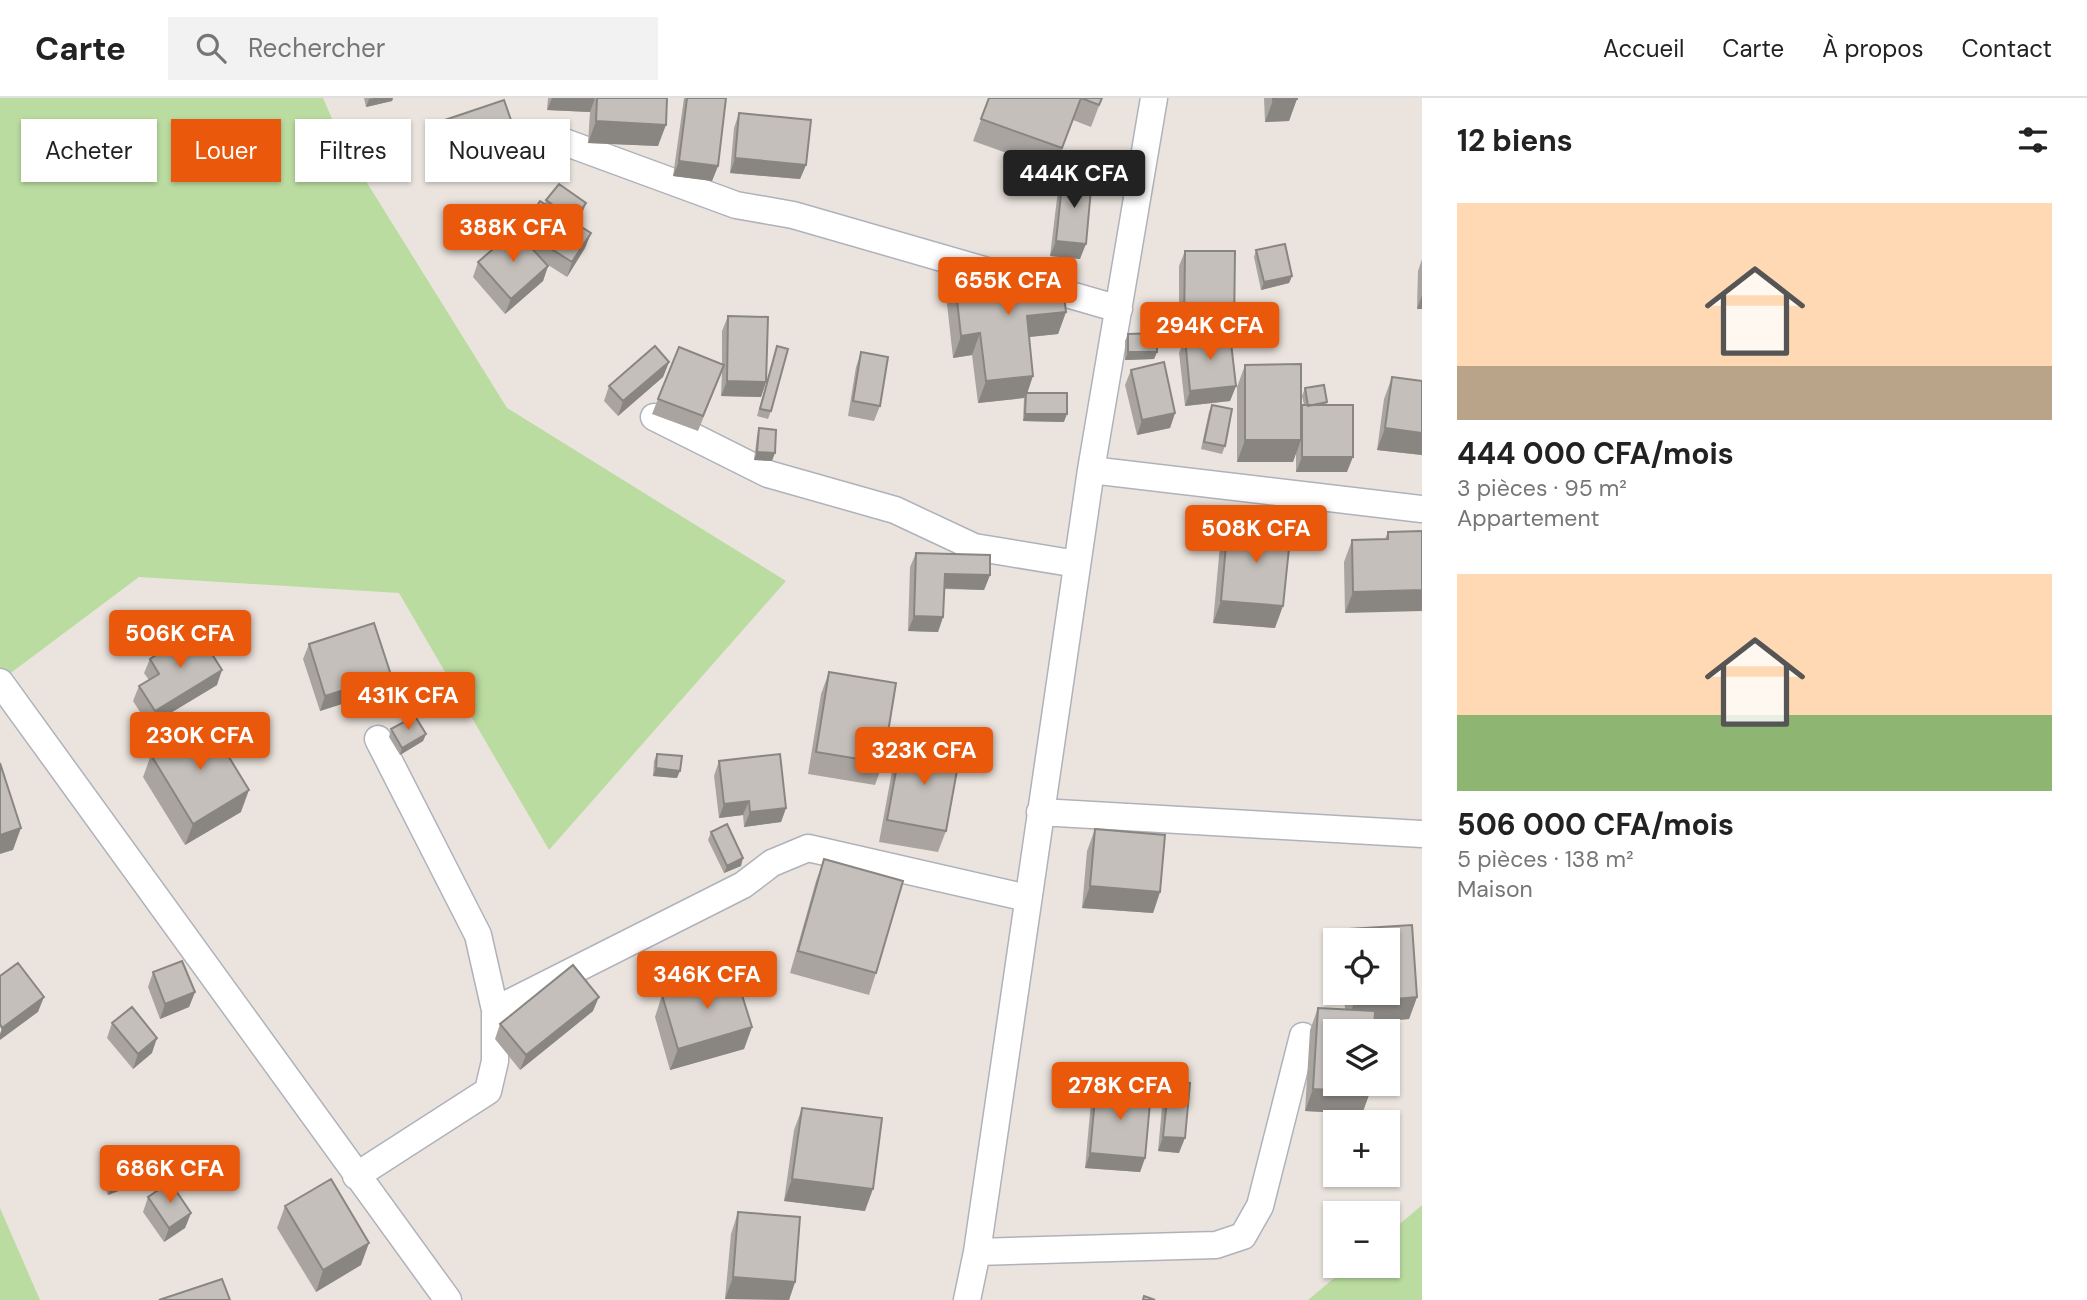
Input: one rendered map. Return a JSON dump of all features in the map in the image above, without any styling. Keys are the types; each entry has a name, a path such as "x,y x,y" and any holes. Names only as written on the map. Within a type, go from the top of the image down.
{"street":[{"path":"967,1300 977,1252 1091,470 1154,98"},
{"path":"570,144 736,205 793,215 1119,309"},
{"path":"654,417 768,474 895,510 974,547 1077,564"},
{"path":"1091,470 1422,509"},
{"path":"0,682 448,1300"},
{"path":"356,1176 488,1091 495,1061 495,1010 478,935 378,739"},
{"path":"1040,812 1422,834"},
{"path":"495,1010 743,885 772,863 808,848 1027,898"},
{"path":"977,1252 1216,1245 1243,1236 1260,1206 1303,1036"}],"green space":[{"path":"0,98 323,98 332,119 295,119 295,182 367,182 507,408 786,581 549,850 399,593 139,577 0,681"},
{"path":"1422,1205 1422,1300 1308,1300 1334,1278 1400,1278 1400,1224"},
{"path":"0,1208 40,1300 0,1300"}],"building":[{"path":"597,98 667,98 666,125 596,121"},
{"path":"687,98 726,98 718,166 679,161"},
{"path":"989,98 1081,98 1062,148 981,119"},
{"path":"1081,98 1102,98 1099,105"},
{"path":"1297,98 1297,99 1273,100"},
{"path":"504,100 511,119 448,119"},
{"path":"739,113 811,120 806,165 735,158"},
{"path":"1072,155 1096,158 1093,176 1069,173"},
{"path":"1063,175 1092,178 1086,244 1056,241"},
{"path":"559,184 586,203 574,220 546,200"},
{"path":"540,201 591,233 572,262 521,230"},
{"path":"515,230 548,266 511,299 478,262"},
{"path":"1285,244 1292,276 1264,282 1256,250"},
{"path":"1185,251 1235,251 1234,328 1184,328"},
{"path":"1061,270 1066,312 1027,316 1033,376 986,381 980,333 961,336 955,282"},
{"path":"728,316 768,317 766,382 727,381"},
{"path":"1157,333 1157,352 1128,352 1128,334"},
{"path":"1230,334 1236,386 1190,391 1185,338"},
{"path":"655,346 669,362 623,401 609,386"},
{"path":"777,346 788,349 771,411 760,409"},
{"path":"679,347 724,365 703,416 658,399"},
{"path":"861,352 888,357 880,406 853,401"},
{"path":"1164,362 1175,413 1142,420 1131,370"},
{"path":"1301,364 1301,440 1245,440 1245,365"},
{"path":"1392,377 1422,381 1422,433 1385,428"},
{"path":"1324,385 1327,402 1308,406 1305,388"},
{"path":"1026,393 1067,393 1067,414 1025,414"},
{"path":"1212,405 1232,409 1225,446 1204,442"},
{"path":"1302,405 1353,405 1353,457 1302,457"},
{"path":"759,428 776,430 775,453 757,452"},
{"path":"1228,523 1291,529 1283,606 1221,601"},
{"path":"1422,531 1422,590 1353,592 1352,540 1388,539 1388,532"},
{"path":"916,553 990,555 990,575 945,574 943,617 914,616"},
{"path":"374,623 391,675 325,696 309,644"},
{"path":"196,629 222,670 155,711 139,686 159,674 150,659"},
{"path":"829,672 896,683 883,763 816,752"},
{"path":"415,716 426,734 402,748 391,729"},
{"path":"207,721 249,790 193,824 151,755"},
{"path":"901,744 960,754 946,831 887,820"},
{"path":"657,754 682,756 680,771 656,768"},
{"path":"780,754 786,808 750,812 749,801 724,804 719,761"},
{"path":"0,763 21,828 0,835"},
{"path":"727,824 743,858 727,866 711,832"},
{"path":"1095,829 1165,835 1160,892 1090,886"},
{"path":"824,859 903,881 876,973 798,951"},
{"path":"1412,925 1417,997 1400,999 1400,928 1365,928"},
{"path":"182,961 195,992 165,1004 153,972"},
{"path":"18,963 44,997 2,1028 0,976"},
{"path":"573,965 599,997 526,1055 500,1024"},
{"path":"735,973 752,1027 678,1049 662,995"},
{"path":"132,1007 157,1038 138,1054 112,1023"},
{"path":"1318,1008 1375,1011 1375,1019 1323,1019 1323,1090 1313,1089"},
{"path":"1169,1081 1190,1083 1185,1138 1163,1137"},
{"path":"1096,1087 1151,1092 1145,1158 1090,1153"},
{"path":"802,1108 882,1118 873,1189 792,1179"},
{"path":"125,1160 132,1180 111,1188 103,1169"},
{"path":"331,1179 369,1243 323,1270 285,1206"},
{"path":"170,1182 191,1213 169,1228 148,1197"},
{"path":"738,1212 800,1217 795,1282 733,1277"},
{"path":"222,1279 230,1300 159,1300"}]}
